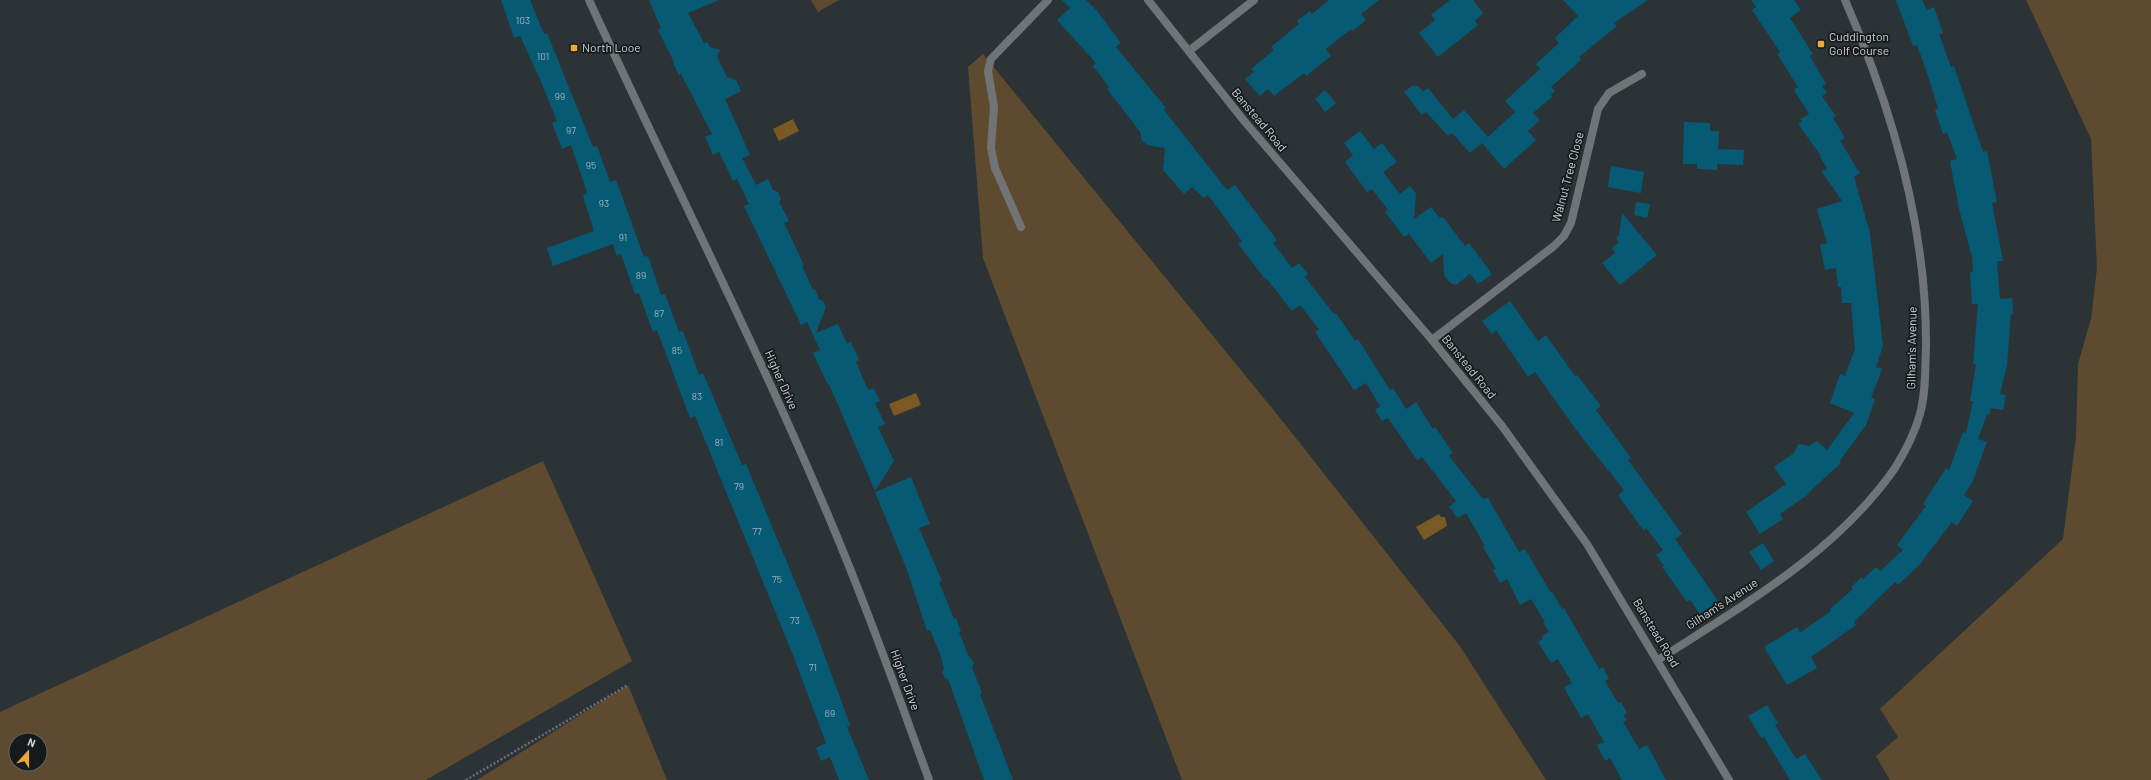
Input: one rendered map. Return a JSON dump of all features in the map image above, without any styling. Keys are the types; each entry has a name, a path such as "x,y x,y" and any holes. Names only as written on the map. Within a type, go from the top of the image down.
{"street":[{"name":"Higher Drive","path":"589,0 713,261 825,508 870,620 929,780"},
{"path":"1021,227 995,168 992,148 994,107 988,71 991,59 1048,0"},
{"name":"Banstead Road","path":"1148,0 1250,128 1432,340 1502,426 1592,551 1728,780"},
{"path":"1189,51 1254,0"},
{"name":"Gilham's Avenue","path":"1658,660 1728,617 1778,581 1847,523 1875,493 1895,467 1909,442 1920,414 1925,382 1926,333 1923,284 1913,217 1894,134 1860,33 1845,0"},
{"name":"Walnut Tree Close","path":"1432,340 1554,246 1564,236 1571,223 1598,108 1609,93 1642,74"}],"path":[{"path":"466,780 628,685"}],"shaded area":[{"path":"811,0 839,0 818,12"},
{"path":"2026,0 2151,0 2151,780 1890,780 1876,756 1898,737 1880,709 2063,539 2076,437 2078,364 2091,319 2097,268 2091,139"},
{"path":"983,54 1284,423 1459,645 1546,780 1182,780 983,258 968,67"},
{"path":"793,119 799,131 779,141 773,129"},
{"path":"916,393 921,405 894,416 889,404"},
{"path":"543,461 632,661 426,780 0,780 0,712"},
{"path":"1439,514 1441,517 1445,517 1447,526 1424,540 1416,527"},
{"path":"628,685 667,780 477,780"}],"building":[{"path":"501,0 530,0 544,34 547,33 593,147 597,146 610,182 616,180 644,257 648,256 661,295 665,294 679,332 683,331 699,375 703,373 742,465 746,464 816,632 850,725 847,727 869,780 839,780 830,757 821,761 816,748 826,743 793,655 695,416 690,418 657,330 653,332 639,293 635,294 621,254 617,256 613,244 553,266 547,248 594,231 583,196 587,192 571,145 562,149 552,123 557,121 539,77 520,36 514,38"},
{"path":"649,0 719,0 688,13 704,43 707,42 710,47 720,50 717,56 727,77 736,80 741,91 725,99 750,155 742,158 756,185 768,179 773,190 778,192 781,199 779,202 789,221 784,223 804,265 802,266 813,290 815,289 819,299 823,301 826,307 816,333 838,324 847,344 851,342 859,360 856,362 868,390 874,388 880,401 875,403 885,424 878,427 894,461 875,491 829,384 828,385 813,353 820,350 807,322 801,325 744,206 749,204 737,179 733,181 719,152 713,155 705,137 712,134 681,74 679,75 673,63 674,62 658,30 661,28"},
{"path":"1062,0 1086,0 1097,11 1121,43 1116,47 1166,108 1164,110 1227,190 1235,185 1277,240 1273,243 1292,268 1299,263 1308,274 1305,277 1334,314 1336,313 1355,341 1358,339 1390,390 1393,388 1406,409 1416,402 1433,429 1435,427 1453,453 1449,456 1483,499 1488,498 1519,552 1525,549 1551,593 1552,592 1562,609 1564,608 1599,669 1603,667 1609,679 1605,681 1618,703 1621,702 1627,713 1624,715 1627,720 1623,722 1639,749 1647,745 1666,780 1622,780 1610,758 1605,761 1597,745 1604,742 1588,714 1581,718 1564,687 1572,683 1558,659 1551,663 1538,642 1543,639 1542,636 1549,632 1543,623 1545,622 1531,599 1520,605 1507,579 1500,583 1493,570 1496,569 1483,547 1485,546 1466,513 1458,518 1449,507 1456,501 1422,457 1417,460 1388,418 1382,421 1375,410 1380,406 1366,383 1354,390 1315,332 1319,329 1300,305 1292,311 1267,279 1266,280 1238,244 1242,241 1208,195 1204,198 1192,187 1184,194 1163,170 1165,148 1147,145 1141,139 1141,133 1107,89 1109,87 1093,66 1096,63 1057,20 1070,8"},
{"path":"1329,0 1379,0 1361,14 1366,20 1353,31 1351,29 1326,49 1331,56 1306,76 1304,73 1274,96 1268,89 1260,96 1245,79 1254,72 1251,69 1274,50 1271,47 1299,24 1297,21 1310,11 1312,14"},
{"path":"1450,0 1473,0 1483,13 1475,21 1478,25 1438,57 1419,33 1435,20 1431,15"},
{"path":"1563,0 1648,0 1614,23 1617,26 1579,57 1581,60 1551,87 1555,91 1551,95 1552,97 1533,113 1540,120 1528,131 1536,140 1504,169 1482,143 1470,153 1452,133 1448,136 1426,112 1422,115 1404,92 1412,86 1418,86 1423,92 1428,88 1453,119 1464,110 1488,137 1515,112 1505,101 1540,69 1536,64 1559,43 1555,38 1578,16"},
{"path":"1751,0 1794,0 1801,10 1790,18 1813,54 1810,56 1826,84 1822,86 1827,93 1822,96 1836,116 1833,118 1845,138 1840,141 1860,173 1854,177 1870,233 1883,346 1876,367 1882,369 1871,398 1875,399 1866,425 1839,462 1841,463 1808,493 1809,494 1780,514 1783,519 1760,534 1746,512 1786,484 1774,467 1794,453 1798,444 1809,446 1817,441 1827,450 1854,413 1830,403 1840,374 1845,376 1855,349 1851,303 1842,303 1841,287 1838,287 1836,268 1825,270 1820,245 1827,243 1817,209 1842,201 1822,172 1827,168 1820,157 1821,156 1798,124 1802,122 1800,119 1809,114 1794,90 1798,87 1777,54 1780,52 1752,10 1756,7"},
{"path":"1896,0 1922,0 1927,10 1934,7 1943,33 1939,34 1951,67 1954,66 1983,152 1987,151 1997,202 1992,203 2003,261 1997,261 2000,299 2012,298 2013,314 2011,314 2007,365 2000,394 2006,395 2003,410 1991,408 1989,415 1987,414 1978,439 1987,442 1972,483 1964,495 1973,501 1957,526 1952,522 1919,565 1898,585 1895,582 1854,622 1856,625 1811,657 1817,668 1787,685 1764,647 1797,627 1800,633 1831,611 1830,609 1853,589 1851,587 1862,577 1863,579 1876,567 1880,571 1903,550 1897,545 1926,506 1923,504 1946,468 1949,470 1963,432 1966,433 1973,401 1970,401 1976,364 1973,364 1978,304 1972,304 1970,272 1973,272 1972,257 1959,209 1950,161 1957,159 1947,132 1943,134 1935,110 1938,108 1927,73 1917,45 1913,46"},
{"path":"1325,90 1336,103 1325,112 1315,99"},
{"path":"1684,122 1710,123 1710,131 1719,131 1718,149 1744,150 1743,165 1717,164 1717,170 1697,169 1697,164 1683,164"},
{"path":"1360,131 1374,149 1382,143 1397,162 1383,172 1400,194 1410,186 1416,193 1414,219 1431,207 1440,218 1443,217 1465,246 1469,243 1492,274 1478,284 1470,274 1456,285 1450,283 1444,275 1443,254 1431,263 1409,234 1404,237 1385,212 1388,210 1372,189 1367,192 1345,162 1353,155 1344,143"},
{"path":"1611,166 1644,172 1641,193 1608,187"},
{"path":"1636,202 1650,204 1647,218 1634,215"},
{"path":"1622,213 1657,255 1620,285 1602,263 1615,253 1612,248 1619,242 1616,238 1619,236"},
{"path":"1510,301 1538,341 1546,335 1575,376 1577,375 1601,406 1596,410 1631,458 1628,460 1682,534 1675,539 1718,601 1700,614 1690,600 1687,602 1662,567 1664,566 1656,555 1663,550 1646,528 1644,530 1641,527 1618,495 1624,490 1580,435 1535,372 1528,377 1496,330 1492,334 1482,321"},
{"path":"911,477 930,524 919,528 942,581 939,582 954,619 956,618 961,631 959,632 968,655 974,663 972,667 982,693 980,694 1013,780 984,780 948,679 945,678 942,672 944,669 940,654 930,630 927,631 907,570 875,492"},
{"path":"1763,543 1774,561 1761,570 1749,552"},
{"path":"1767,705 1778,723 1775,725 1796,759 1805,754 1822,780 1790,780 1764,737 1761,738 1748,716"}],"place":[{"name":"Cuddington Golf Course","path":"1821,44"},
{"name":"North Looe","path":"574,48"}]}
